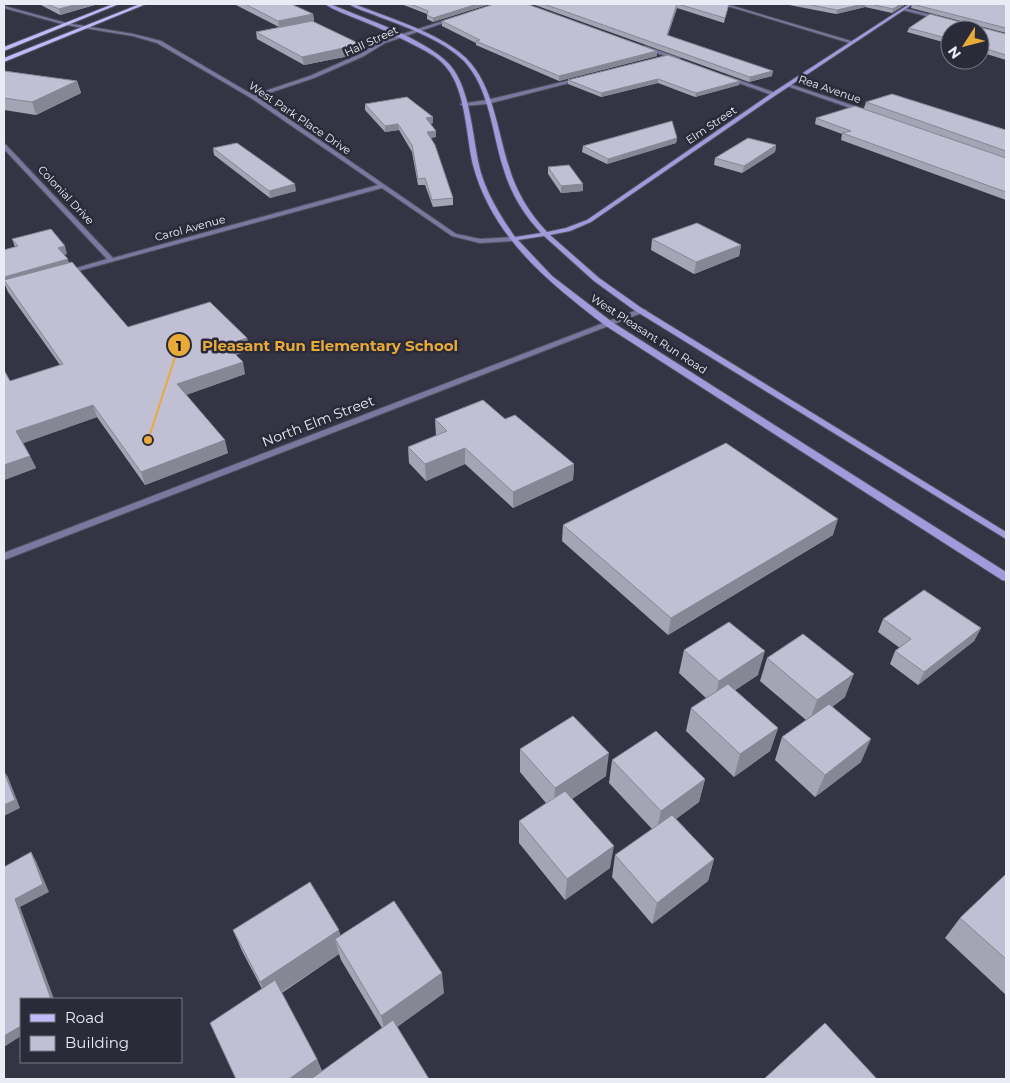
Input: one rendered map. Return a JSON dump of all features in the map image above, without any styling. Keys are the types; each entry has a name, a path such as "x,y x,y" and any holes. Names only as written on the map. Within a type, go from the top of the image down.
{"main road":[{"path":"4,49 117,4"},
{"path":"4,60 144,4"},
{"name":"West Pleasant Run Road","path":"326,4 429,51 449,67 455,78 463,104 479,175 490,202 513,239 548,277 609,324 1006,577"},
{"name":"West Pleasant Run Road","path":"351,4 438,42 464,59 475,73 487,102 511,182 526,212 544,234 582,268 643,311 1006,536"},
{"name":"Elm Street","path":"513,239 568,230 589,220 774,94 911,4"}],"street":[{"path":"724,4 852,42"},
{"name":"West Park Place Drive","path":"4,7 66,24 133,35 159,42 253,97 454,235 480,241 513,239"},
{"path":"904,9 943,20"},
{"name":"Hall Street","path":"253,97 312,77 399,36 460,16"},
{"path":"640,46 685,62"},
{"path":"659,58 667,56"},
{"path":"721,75 774,94"},
{"path":"463,104 487,102 590,76"},
{"name":"Rea Avenue","path":"789,85 870,114"},
{"name":"Colonial Drive","path":"4,146 42,183 112,260"},
{"name":"Carol Avenue","path":"58,274 382,186"},
{"name":"North Elm Street","path":"4,557 643,311"}],"building":[{"path":"47,4 78,4 59,9"},
{"path":"245,4 291,4 313,14 278,21"},
{"path":"411,4 477,4 433,18 427,15 428,11"},
{"path":"494,4 527,4 657,51 559,76 476,41 480,40 442,21"},
{"path":"544,4 677,4 667,35 773,71 750,77"},
{"path":"678,4 729,4 725,18"},
{"path":"806,4 863,4 837,10"},
{"path":"870,4 901,4 893,9"},
{"path":"912,4 1006,4 1006,28 990,24 990,20 975,20"},
{"path":"930,14 953,20 940,20 940,36 909,28"},
{"path":"312,21 358,43 302,57 256,32"},
{"path":"990,30 1006,34 1006,55 990,50"},
{"path":"668,55 740,81 696,93 658,79 601,93 568,80"},
{"path":"4,71 77,81 32,102 4,98"},
{"path":"892,94 1006,130 1006,151 866,102"},
{"path":"407,97 433,117 426,118 436,131 427,132 435,145 453,198 432,200 425,178 418,179 412,145 398,124 385,126 365,104"},
{"path":"855,106 1006,158 1006,192 842,133 851,131 816,118"},
{"path":"672,121 677,138 608,159 583,146"},
{"path":"748,138 776,145 744,166 715,158"},
{"path":"237,143 295,184 269,191 213,148"},
{"path":"569,165 583,184 561,186 548,167"},
{"path":"697,223 741,245 696,262 652,239"},
{"path":"51,229 65,246 58,248 68,259 4,277 4,250 18,246 12,239"},
{"path":"72,262 128,327 210,302 247,338 226,345 243,362 177,384 225,440 141,472 93,405 16,431 30,456 4,465 4,370 10,381 63,364 4,280"},
{"path":"483,400 505,419 515,415 574,464 513,492 465,448 425,464 408,447 447,431 435,419"},
{"path":"726,443 838,519 671,618 563,525"},
{"path":"924,590 981,628 924,672 895,651 911,639 883,619"},
{"path":"729,622 765,651 719,681 684,650"},
{"path":"803,634 854,674 817,700 767,658"},
{"path":"728,684 778,728 740,754 691,708"},
{"path":"829,704 871,739 825,775 782,737"},
{"path":"573,716 609,753 555,788 520,749"},
{"path":"656,731 705,779 661,811 612,760"},
{"path":"4,772 15,800 4,805"},
{"path":"565,791 614,846 567,879 519,821"},
{"path":"672,815 714,859 657,903 615,855"},
{"path":"31,852 43,884 15,899 51,998 20,998 20,1027 4,1036 4,867"},
{"path":"1006,874 1006,959 960,918"},
{"path":"310,882 339,930 260,982 233,930"},
{"path":"394,901 442,973 381,1016 335,939"},
{"path":"275,980 317,1059 289,1079 236,1079 210,1023"},
{"path":"393,1020 429,1079 311,1079"},
{"path":"825,1023 877,1079 764,1079"}],"place":[{"name":"Pleasant Run Elementary School","path":"148,440"}]}
